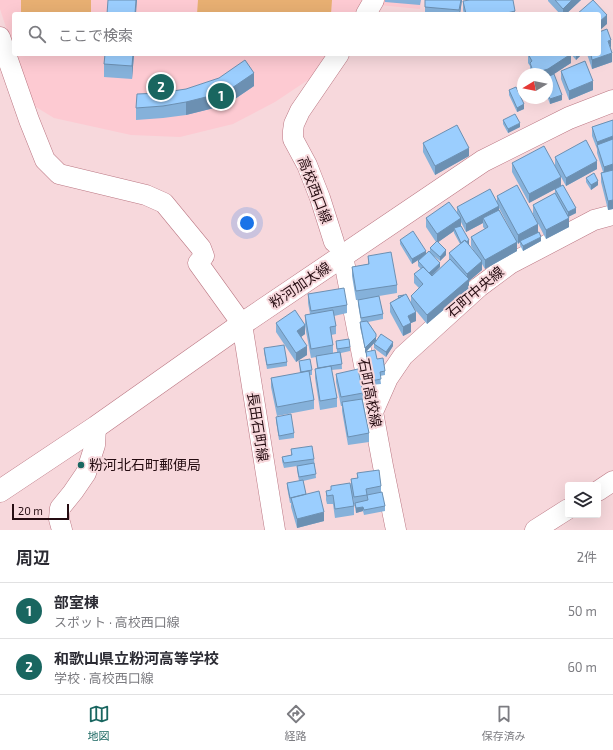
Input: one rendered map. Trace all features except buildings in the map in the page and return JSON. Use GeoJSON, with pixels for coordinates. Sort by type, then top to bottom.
{"type":"FeatureCollection","features":[{"type":"Feature","properties":{"kind":"main road","name":"粉河加太線"},"geometry":{"type":"LineString","coordinates":[[0,491],[96,427],[242,324],[339,249],[483,161],[569,118],[613,101]]}},
{"type":"Feature","properties":{"kind":"street"},"geometry":{"type":"LineString","coordinates":[[367,12],[374,0]]}},
{"type":"Feature","properties":{"kind":"street"},"geometry":{"type":"LineString","coordinates":[[0,37],[29,120],[45,160],[59,174],[146,195],[164,203],[201,248],[204,256],[198,263],[242,324]]}},
{"type":"Feature","properties":{"kind":"street","name":"高校西口線"},"geometry":{"type":"LineString","coordinates":[[338,56],[300,112],[294,124],[293,139],[307,165],[339,249]]}},
{"type":"Feature","properties":{"kind":"street","name":"石町中央線"},"geometry":{"type":"LineString","coordinates":[[373,412],[388,378],[403,356],[479,286],[510,264],[594,220],[613,215]]}},
{"type":"Feature","properties":{"kind":"street","name":"石町高校線"},"geometry":{"type":"LineString","coordinates":[[339,249],[396,530]]}},
{"type":"Feature","properties":{"kind":"street","name":"長田石町線"},"geometry":{"type":"LineString","coordinates":[[242,324],[275,530]]}},
{"type":"Feature","properties":{"kind":"street"},"geometry":{"type":"LineString","coordinates":[[62,530],[59,519],[60,508],[86,473],[95,445],[96,427]]}},
{"type":"Feature","properties":{"kind":"street"},"geometry":{"type":"LineString","coordinates":[[601,488],[613,481]]}},
{"type":"Feature","properties":{"kind":"street"},"geometry":{"type":"LineString","coordinates":[[535,530],[565,511]]}},
{"type":"Feature","properties":{"kind":"shaded area"},"geometry":{"type":"Polygon","coordinates":[[[0,0],[421,0],[420,9],[368,4],[362,12],[12,12],[12,46],[0,9],[0,0]]]}},
{"type":"Feature","properties":{"kind":"shaded area"},"geometry":{"type":"Polygon","coordinates":[[[21,0],[91,0],[91,12],[21,12],[21,0]]]}},
{"type":"Feature","properties":{"kind":"shaded area"},"geometry":{"type":"Polygon","coordinates":[[[198,0],[332,0],[331,12],[197,12],[198,0]]]}},
{"type":"Feature","properties":{"kind":"shaded area"},"geometry":{"type":"Polygon","coordinates":[[[16,56],[330,56],[320,72],[275,102],[233,124],[180,137],[131,135],[54,118],[31,104],[16,56]]]}},
{"type":"Feature","properties":{"kind":"place","name":"和歌山県立粉河高等学校"},"geometry":{"type":"Point","coordinates":[161,87]}},
{"type":"Feature","properties":{"kind":"place","name":"部室棟"},"geometry":{"type":"Point","coordinates":[221,96]}},
{"type":"Feature","properties":{"kind":"place","name":"粉河北石町郵便局"},"geometry":{"type":"Point","coordinates":[81,465]}}]}
